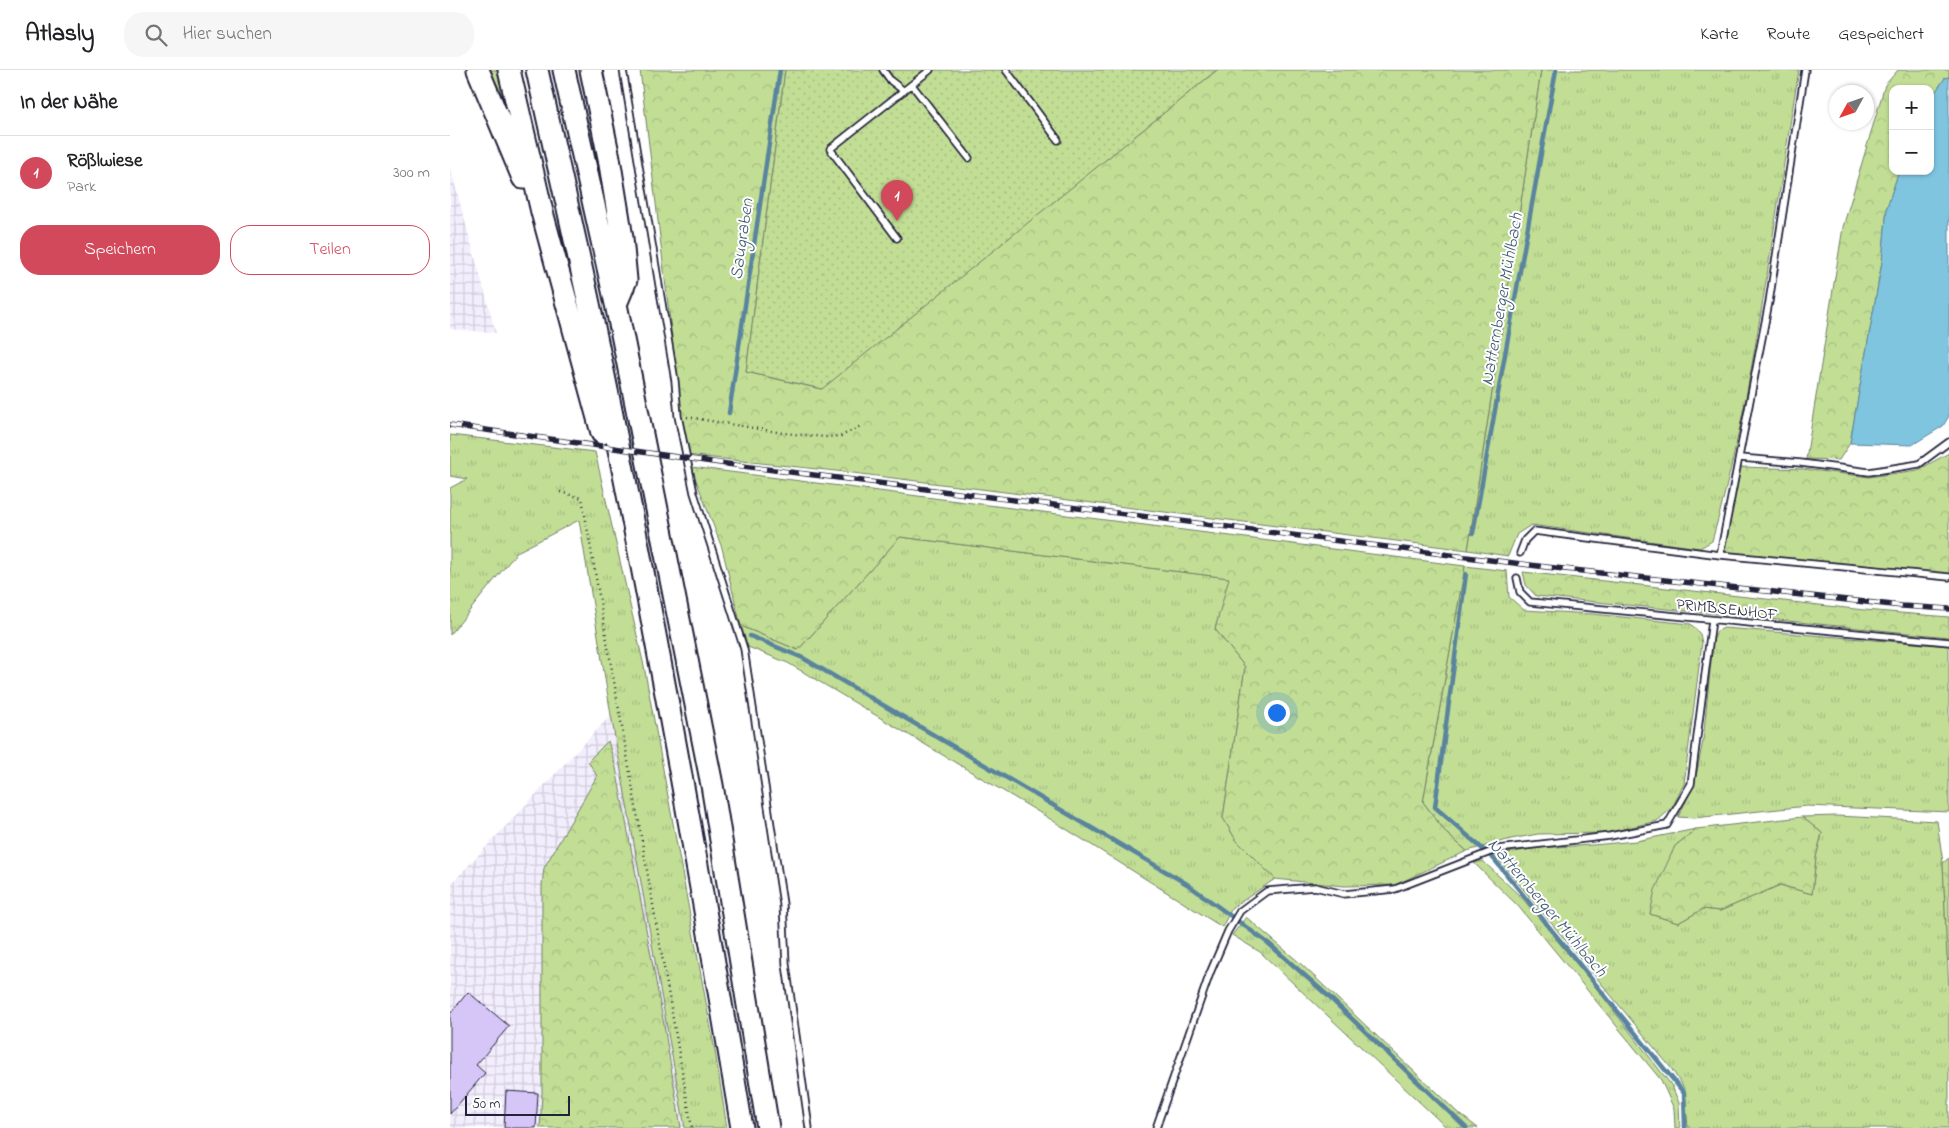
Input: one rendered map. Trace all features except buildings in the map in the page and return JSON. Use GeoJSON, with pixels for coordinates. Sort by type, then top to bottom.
{"type":"FeatureCollection","features":[{"type":"Feature","properties":{"kind":"highway"},"geometry":{"type":"LineString","coordinates":[[478,70],[511,145],[530,197],[542,212]]}},
{"type":"Feature","properties":{"kind":"highway"},"geometry":{"type":"LineString","coordinates":[[509,70],[542,212],[602,433],[621,512],[636,537]]}},
{"type":"Feature","properties":{"kind":"highway"},"geometry":{"type":"LineString","coordinates":[[537,70],[603,369],[679,757],[742,1128]]}},
{"type":"Feature","properties":{"kind":"highway"},"geometry":{"type":"LineString","coordinates":[[564,70],[616,304],[712,785],[768,1128]]}},
{"type":"Feature","properties":{"kind":"highway"},"geometry":{"type":"LineString","coordinates":[[591,70],[622,238],[626,280],[616,304]]}},
{"type":"Feature","properties":{"kind":"highway"},"geometry":{"type":"LineString","coordinates":[[600,111],[605,94],[603,70]]}},
{"type":"Feature","properties":{"kind":"lane"},"geometry":{"type":"LineString","coordinates":[[623,70],[675,381],[678,416],[694,493],[744,649],[783,904],[786,964],[809,1128]]}},
{"type":"Feature","properties":{"kind":"lane"},"geometry":{"type":"LineString","coordinates":[[883,70],[891,81],[904,91]]}},
{"type":"Feature","properties":{"kind":"lane"},"geometry":{"type":"LineString","coordinates":[[897,238],[830,149],[930,70]]}},
{"type":"Feature","properties":{"kind":"lane"},"geometry":{"type":"LineString","coordinates":[[1006,70],[1058,140]]}},
{"type":"Feature","properties":{"kind":"lane"},"geometry":{"type":"LineString","coordinates":[[1720,555],[1769,302],[1805,70]]}},
{"type":"Feature","properties":{"kind":"lane"},"geometry":{"type":"LineString","coordinates":[[912,84],[969,158]]}},
{"type":"Feature","properties":{"kind":"lane"},"geometry":{"type":"LineString","coordinates":[[1740,458],[1801,463],[1868,472],[1919,464],[1949,442]]}},
{"type":"Feature","properties":{"kind":"lane"},"geometry":{"type":"LineString","coordinates":[[1520,553],[1525,540],[1534,531],[1720,555],[1949,577]]}},
{"type":"Feature","properties":{"kind":"lane","name":"PRIMBSENHOF"},"geometry":{"type":"LineString","coordinates":[[1517,578],[1520,592],[1530,602],[1949,642]]}},
{"type":"Feature","properties":{"kind":"lane"},"geometry":{"type":"LineString","coordinates":[[1156,1128],[1210,973],[1228,932],[1240,911],[1267,891],[1315,887],[1344,894],[1395,889],[1498,849],[1610,836],[1667,825],[1691,784],[1712,620]]}},
{"type":"Feature","properties":{"kind":"path"},"geometry":{"type":"LineString","coordinates":[[678,416],[782,433],[825,437],[841,436],[861,426]]}},
{"type":"Feature","properties":{"kind":"path"},"geometry":{"type":"LineString","coordinates":[[560,492],[582,498],[692,1128]]}},
{"type":"Feature","properties":{"kind":"shaded area"},"geometry":{"type":"Polygon","coordinates":[[[450,167],[496,333],[450,329],[450,167]]]}},
{"type":"Feature","properties":{"kind":"shaded area"},"geometry":{"type":"Polygon","coordinates":[[[611,715],[685,1128],[450,1128],[450,885],[611,715]]]}},
{"type":"Feature","properties":{"kind":"green space"},"geometry":{"type":"Polygon","coordinates":[[[490,70],[501,70],[506,95],[503,97],[490,70]]]}},
{"type":"Feature","properties":{"kind":"green space"},"geometry":{"type":"Polygon","coordinates":[[[640,70],[785,70],[746,372],[821,389],[1217,70],[1541,70],[1468,550],[845,472],[686,455],[640,70]]]}},
{"type":"Feature","properties":{"kind":"green space"},"geometry":{"type":"Polygon","coordinates":[[[785,70],[1217,70],[822,389],[746,372],[785,70]]]}},
{"type":"Feature","properties":{"kind":"green space"},"geometry":{"type":"Polygon","coordinates":[[[1541,70],[1799,70],[1762,307],[1740,425],[1712,541],[1700,548],[1531,525],[1517,534],[1508,556],[1468,550],[1541,70]]]}},
{"type":"Feature","properties":{"kind":"green space"},"geometry":{"type":"Polygon","coordinates":[[[1898,70],[1949,70],[1949,77],[1945,78],[1934,94],[1934,85],[1889,85],[1889,175],[1898,175],[1887,207],[1882,262],[1850,443],[1839,460],[1806,459],[1843,227],[1872,130],[1874,130],[1874,122],[1885,85],[1898,70]]]}},
{"type":"Feature","properties":{"kind":"green space"},"geometry":{"type":"Polygon","coordinates":[[[450,435],[595,452],[644,666],[715,1051],[727,1128],[685,1128],[611,715],[579,520],[517,552],[450,635],[450,488],[467,479],[450,476],[450,435]]]}},
{"type":"Feature","properties":{"kind":"green space"},"geometry":{"type":"Polygon","coordinates":[[[1949,453],[1949,577],[1720,555],[1740,467],[1803,469],[1869,477],[1918,470],[1949,453]]]}},
{"type":"Feature","properties":{"kind":"green space"},"geometry":{"type":"Polygon","coordinates":[[[691,467],[1465,566],[1423,802],[1447,834],[1467,851],[1395,885],[1344,886],[1275,879],[1236,840],[1223,818],[1245,667],[1215,629],[1229,578],[900,537],[798,650],[741,626],[722,548],[691,467]]]}},
{"type":"Feature","properties":{"kind":"green space"},"geometry":{"type":"Polygon","coordinates":[[[900,537],[1230,578],[1215,629],[1245,667],[1223,818],[1236,840],[1275,879],[1232,908],[1222,927],[1047,817],[788,663],[748,647],[741,626],[798,650],[900,537]]]}},
{"type":"Feature","properties":{"kind":"green space"},"geometry":{"type":"Polygon","coordinates":[[[1465,566],[1507,571],[1509,597],[1524,610],[1592,614],[1691,624],[1700,634],[1702,643],[1684,784],[1672,808],[1657,821],[1606,833],[1538,834],[1467,851],[1447,834],[1423,802],[1465,566]]]}},
{"type":"Feature","properties":{"kind":"green space"},"geometry":{"type":"Polygon","coordinates":[[[1523,572],[1864,610],[1949,617],[1949,637],[1536,596],[1526,585],[1523,572]]]}},
{"type":"Feature","properties":{"kind":"green space"},"geometry":{"type":"Polygon","coordinates":[[[1724,628],[1949,646],[1949,812],[1807,806],[1694,818],[1678,817],[1692,789],[1696,776],[1703,741],[1713,641],[1717,631],[1724,628]]]}},
{"type":"Feature","properties":{"kind":"green space"},"geometry":{"type":"Polygon","coordinates":[[[608,741],[616,768],[664,1025],[681,1128],[584,1128],[581,1125],[580,1128],[540,1128],[542,1094],[542,885],[544,868],[597,776],[588,761],[608,741]]]}},
{"type":"Feature","properties":{"kind":"green space"},"geometry":{"type":"Polygon","coordinates":[[[1837,816],[1937,821],[1943,863],[1949,990],[1949,1128],[1688,1128],[1685,1090],[1671,1068],[1495,855],[1538,848],[1636,841],[1696,829],[1675,846],[1650,914],[1678,923],[1703,909],[1720,911],[1780,885],[1812,894],[1816,857],[1822,833],[1802,817],[1837,816]]]}},
{"type":"Feature","properties":{"kind":"green space"},"geometry":{"type":"Polygon","coordinates":[[[1802,817],[1822,833],[1816,857],[1812,894],[1780,885],[1720,911],[1703,909],[1678,923],[1650,914],[1655,890],[1675,846],[1696,829],[1802,817]]]}},
{"type":"Feature","properties":{"kind":"green space"},"geometry":{"type":"Polygon","coordinates":[[[1949,858],[1949,961],[1947,958],[1943,863],[1949,858]]]}},
{"type":"Feature","properties":{"kind":"green space"},"geometry":{"type":"Polygon","coordinates":[[[1483,861],[1523,899],[1593,984],[1672,1086],[1679,1103],[1680,1128],[1675,1128],[1674,1109],[1661,1080],[1518,906],[1474,863],[1483,861]]]}},
{"type":"Feature","properties":{"kind":"green space"},"geometry":{"type":"Polygon","coordinates":[[[1246,917],[1300,963],[1457,1112],[1478,1128],[1447,1128],[1260,952],[1232,935],[1246,917]]]}},
{"type":"Feature","properties":{"kind":"water"},"geometry":{"type":"Polygon","coordinates":[[[1949,77],[1949,416],[1943,426],[1912,445],[1850,443],[1882,262],[1887,207],[1898,175],[1934,175],[1934,94],[1945,78],[1949,77]]]}},
{"type":"Feature","properties":{"kind":"waterway","name":"Saugraben"},"geometry":{"type":"LineString","coordinates":[[729,413],[780,70]]}},
{"type":"Feature","properties":{"kind":"waterway","name":"Natternberger Mühlbach"},"geometry":{"type":"LineString","coordinates":[[1473,533],[1556,70]]}},
{"type":"Feature","properties":{"kind":"waterway","name":"Natternberger Mühlbach"},"geometry":{"type":"LineString","coordinates":[[1466,574],[1435,807],[1494,859],[1684,1093],[1685,1128]]}},
{"type":"Feature","properties":{"kind":"waterway"},"geometry":{"type":"LineString","coordinates":[[750,636],[803,658],[1187,884],[1268,943],[1327,995],[1466,1128]]}},
{"type":"Feature","properties":{"kind":"railway"},"geometry":{"type":"LineString","coordinates":[[450,425],[727,464],[1546,567],[1902,606],[1949,609]]}},
{"type":"Feature","properties":{"kind":"place","name":"Rößlwiese"},"geometry":{"type":"Point","coordinates":[897,221]}}]}
